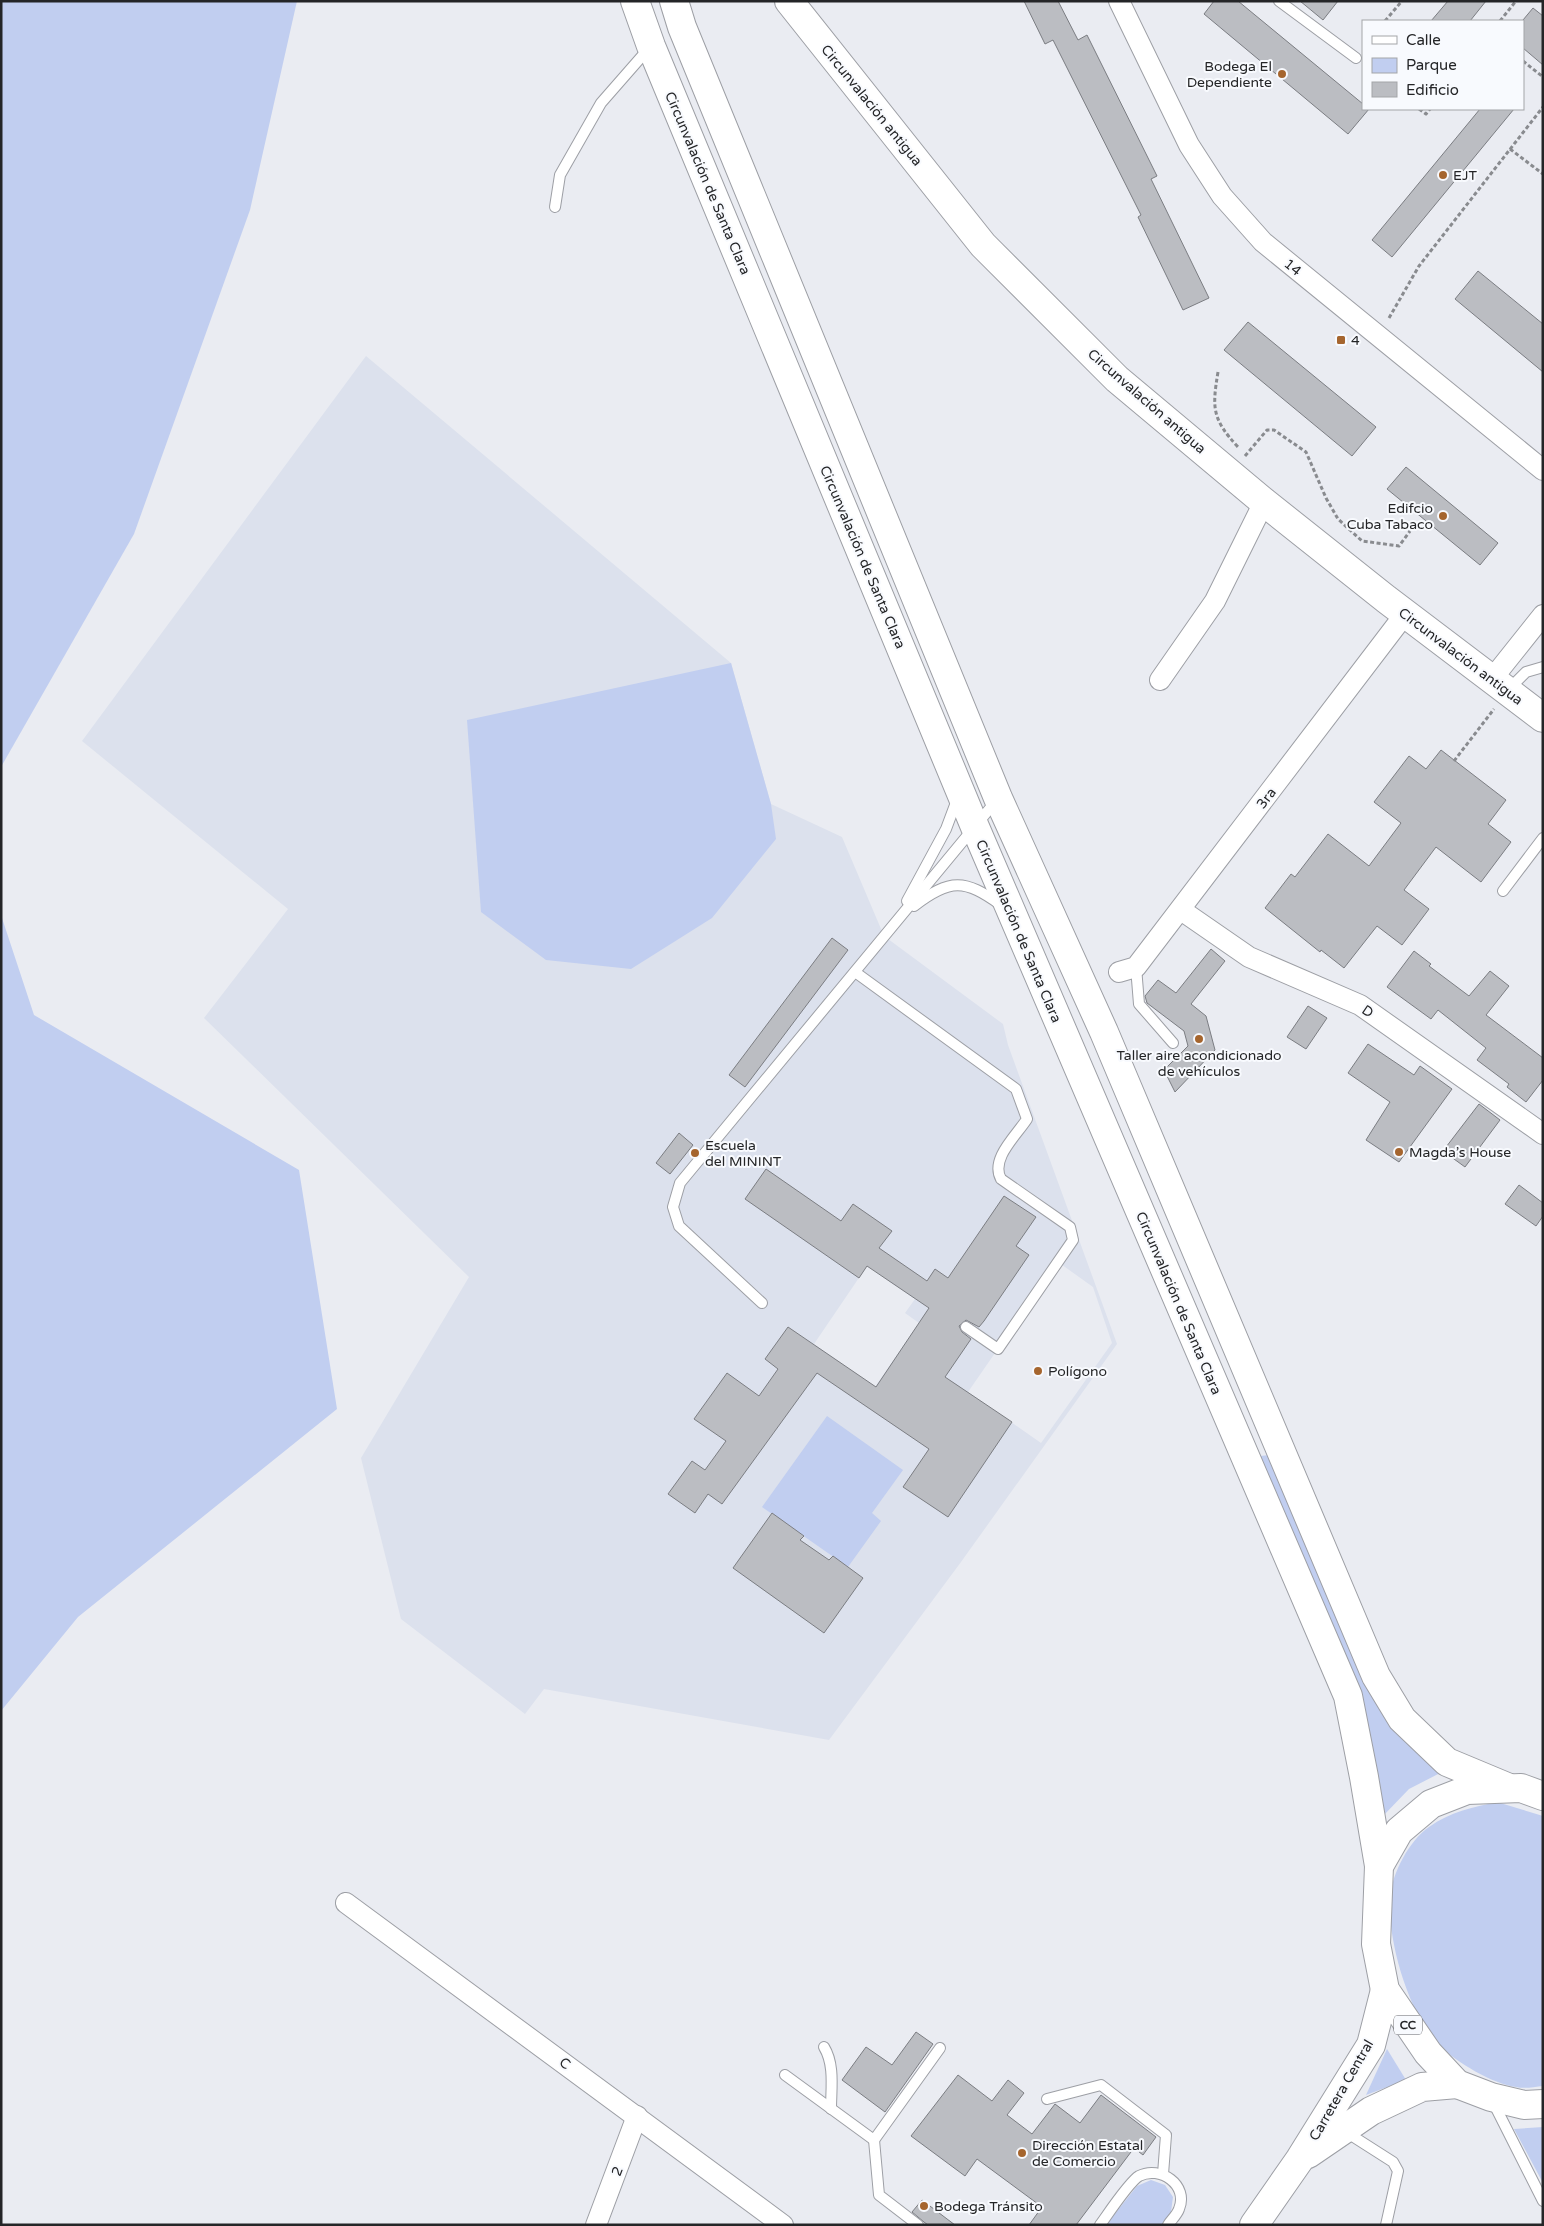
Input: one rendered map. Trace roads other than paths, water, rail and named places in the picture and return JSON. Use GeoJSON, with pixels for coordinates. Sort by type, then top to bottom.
{"type":"FeatureCollection","features":[{"type":"Feature","properties":{"kind":"main road","name":"Circunvalación de Santa Clara"},"geometry":{"type":"LineString","coordinates":[[635,1],[651,46],[960,792],[1348,1696],[1379,1866]]}},
{"type":"Feature","properties":{"kind":"main road"},"geometry":{"type":"LineString","coordinates":[[674,1],[686,14],[998,798],[1108,1041],[1376,1676],[1402,1719],[1447,1762],[1528,1788]]}},
{"type":"Feature","properties":{"kind":"main road","name":"Circunvalación antigua"},"geometry":{"type":"LineString","coordinates":[[789,1],[983,244],[1117,379],[1264,502],[1405,614],[1543,718]]}},
{"type":"Feature","properties":{"kind":"main road","name":"CC"},"geometry":{"type":"LineString","coordinates":[[1528,1788],[1467,1790],[1431,1804],[1399,1831],[1379,1866],[1376,1944],[1385,1990],[1428,2053],[1457,2084],[1491,2097],[1524,2105],[1543,2104]]}},
{"type":"Feature","properties":{"kind":"main road","name":"Carretera Central"},"geometry":{"type":"LineString","coordinates":[[1254,2225],[1300,2159],[1371,2045],[1385,1990]]}},
{"type":"Feature","properties":{"kind":"main road","name":"Carretera Central"},"geometry":{"type":"LineString","coordinates":[[1300,2159],[1371,2111],[1422,2087],[1457,2084]]}},
{"type":"Feature","properties":{"kind":"street","name":"14"},"geometry":{"type":"LineString","coordinates":[[1119,1],[1189,145],[1222,196],[1262,242],[1543,470]]}},
{"type":"Feature","properties":{"kind":"street"},"geometry":{"type":"LineString","coordinates":[[1160,680],[1215,601],[1264,502]]}},
{"type":"Feature","properties":{"kind":"street","name":"3ra"},"geometry":{"type":"LineString","coordinates":[[1127,970],[1181,910],[1405,614]]}},
{"type":"Feature","properties":{"kind":"street"},"geometry":{"type":"LineString","coordinates":[[1500,685],[1543,615]]}},
{"type":"Feature","properties":{"kind":"street","name":"D"},"geometry":{"type":"LineString","coordinates":[[1181,910],[1249,957],[1360,1005],[1543,1134]]}},
{"type":"Feature","properties":{"kind":"street","name":"C"},"geometry":{"type":"LineString","coordinates":[[346,1903],[638,2116],[783,2225]]}},
{"type":"Feature","properties":{"kind":"street","name":"2"},"geometry":{"type":"LineString","coordinates":[[596,2225],[638,2116]]}},
{"type":"Feature","properties":{"kind":"lane"},"geometry":{"type":"LineString","coordinates":[[1280,1],[1356,58]]}},
{"type":"Feature","properties":{"kind":"lane"},"geometry":{"type":"LineString","coordinates":[[555,207],[560,175],[601,103],[651,46]]}},
{"type":"Feature","properties":{"kind":"lane"},"geometry":{"type":"LineString","coordinates":[[1500,685],[1526,672],[1543,667]]}},
{"type":"Feature","properties":{"kind":"lane"},"geometry":{"type":"LineString","coordinates":[[898,919],[946,829],[960,792]]}},
{"type":"Feature","properties":{"kind":"lane"},"geometry":{"type":"LineString","coordinates":[[762,1303],[679,1226],[673,1207],[680,1183],[998,798]]}},
{"type":"Feature","properties":{"kind":"lane"},"geometry":{"type":"LineString","coordinates":[[1503,891],[1543,838]]}},
{"type":"Feature","properties":{"kind":"lane"},"geometry":{"type":"LineString","coordinates":[[898,919],[934,890],[953,885],[968,885],[980,890],[1011,913]]}},
{"type":"Feature","properties":{"kind":"lane"},"geometry":{"type":"LineString","coordinates":[[1127,970],[1139,1004],[1173,1043]]}},
{"type":"Feature","properties":{"kind":"lane"},"geometry":{"type":"LineString","coordinates":[[855,972],[1016,1089],[1027,1119],[998,1161],[996,1171],[1001,1180],[1070,1227],[1073,1240],[998,1349],[966,1327]]}},
{"type":"Feature","properties":{"kind":"lane"},"geometry":{"type":"LineString","coordinates":[[824,2047],[829,2056],[831,2070],[831,2109]]}},
{"type":"Feature","properties":{"kind":"lane"},"geometry":{"type":"LineString","coordinates":[[918,2225],[879,2195],[874,2140],[940,2048]]}},
{"type":"Feature","properties":{"kind":"lane"},"geometry":{"type":"LineString","coordinates":[[785,2075],[874,2140]]}},
{"type":"Feature","properties":{"kind":"lane"},"geometry":{"type":"LineString","coordinates":[[1047,2099],[1101,2085],[1166,2135],[1163,2174]]}},
{"type":"Feature","properties":{"kind":"lane"},"geometry":{"type":"LineString","coordinates":[[1491,2097],[1543,2202]]}},
{"type":"Feature","properties":{"kind":"lane"},"geometry":{"type":"LineString","coordinates":[[1343,2130],[1393,2162],[1398,2171],[1386,2225]]}},
{"type":"Feature","properties":{"kind":"lane"},"geometry":{"type":"LineString","coordinates":[[1100,2225],[1137,2178],[1146,2174],[1163,2174],[1176,2185],[1181,2201],[1179,2210],[1168,2225]]}},
{"type":"Feature","properties":{"kind":"place","name":"Bodega El Dependiente"},"geometry":{"type":"Point","coordinates":[1282,74]}},
{"type":"Feature","properties":{"kind":"place","name":"EJT"},"geometry":{"type":"Point","coordinates":[1443,175]}},
{"type":"Feature","properties":{"kind":"place","name":"4"},"geometry":{"type":"Point","coordinates":[1341,340]}},
{"type":"Feature","properties":{"kind":"place","name":"Edifcio Cuba Tabaco"},"geometry":{"type":"Point","coordinates":[1443,516]}},
{"type":"Feature","properties":{"kind":"place","name":"Taller aire acondicionado de vehículos"},"geometry":{"type":"Point","coordinates":[1199,1039]}},
{"type":"Feature","properties":{"kind":"place","name":"Magda’s House"},"geometry":{"type":"Point","coordinates":[1399,1152]}},
{"type":"Feature","properties":{"kind":"place","name":"Escuela del MININT"},"geometry":{"type":"Point","coordinates":[695,1153]}},
{"type":"Feature","properties":{"kind":"place","name":"Polígono"},"geometry":{"type":"Point","coordinates":[1038,1371]}},
{"type":"Feature","properties":{"kind":"place","name":"Dirección Estatal de Comercio"},"geometry":{"type":"Point","coordinates":[1022,2153]}},
{"type":"Feature","properties":{"kind":"place","name":"Bodega Tránsito"},"geometry":{"type":"Point","coordinates":[924,2206]}}]}
